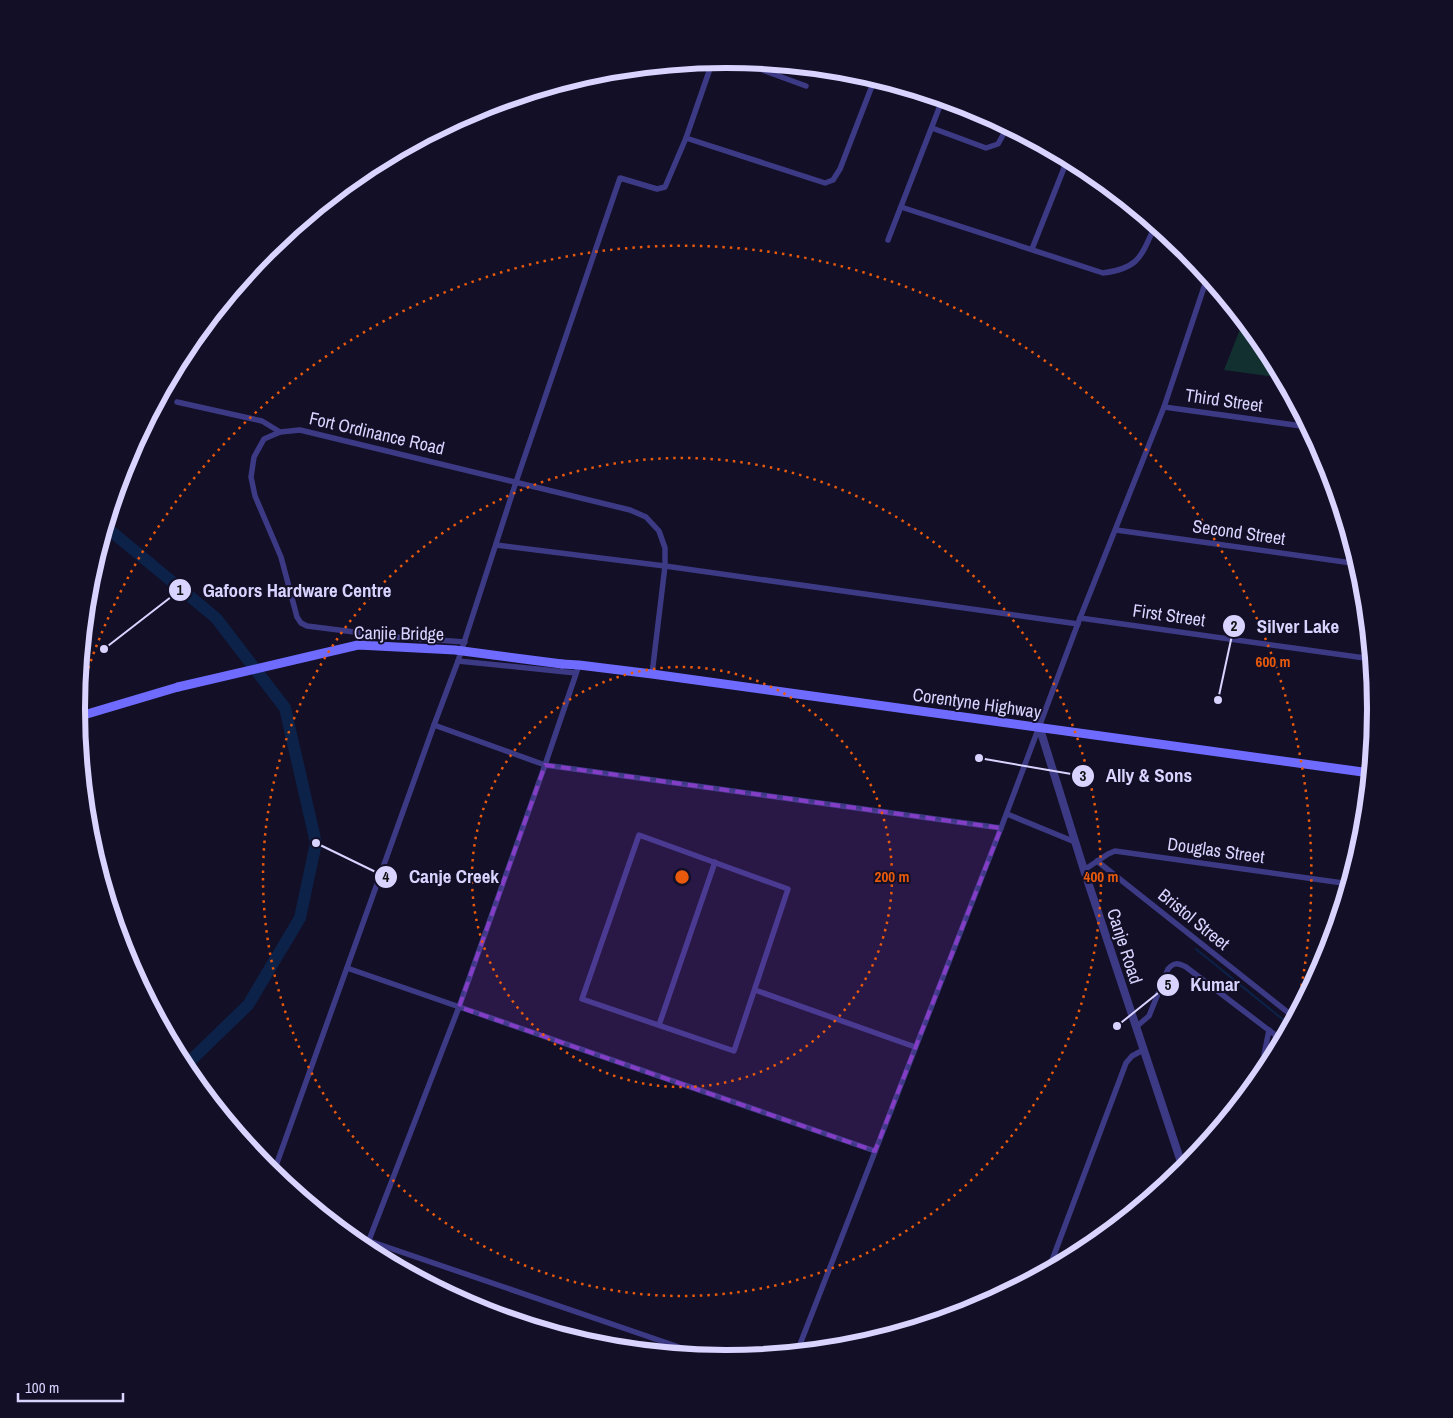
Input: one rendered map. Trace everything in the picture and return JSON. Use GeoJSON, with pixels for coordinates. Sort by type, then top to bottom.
{"type":"FeatureCollection","features":[{"type":"Feature","properties":{"kind":"main road","name":"Canjie Bridge"},"geometry":{"type":"LineString","coordinates":[[85,715],[178,688],[358,645],[455,650],[562,664],[577,669]]}},
{"type":"Feature","properties":{"kind":"main road","name":"Corentyne Highway"},"geometry":{"type":"LineString","coordinates":[[577,669],[652,674],[1365,772]]}},
{"type":"Feature","properties":{"kind":"street"},"geometry":{"type":"LineString","coordinates":[[276,1166],[465,642],[516,482],[620,178],[664,188],[686,138],[711,68]]}},
{"type":"Feature","properties":{"kind":"street"},"geometry":{"type":"LineString","coordinates":[[758,69],[806,86]]}},
{"type":"Feature","properties":{"kind":"street"},"geometry":{"type":"LineString","coordinates":[[686,138],[825,183],[833,180],[840,169],[873,85]]}},
{"type":"Feature","properties":{"kind":"street"},"geometry":{"type":"LineString","coordinates":[[888,240],[941,105]]}},
{"type":"Feature","properties":{"kind":"street"},"geometry":{"type":"LineString","coordinates":[[932,128],[986,148],[998,144],[1005,132]]}},
{"type":"Feature","properties":{"kind":"street"},"geometry":{"type":"LineString","coordinates":[[1032,249],[1065,165]]}},
{"type":"Feature","properties":{"kind":"street"},"geometry":{"type":"LineString","coordinates":[[901,207],[1103,273],[1121,271],[1132,265],[1141,256],[1153,231]]}},
{"type":"Feature","properties":{"kind":"street"},"geometry":{"type":"LineString","coordinates":[[799,1346],[1002,828],[1079,621],[1164,406],[1206,282]]}},
{"type":"Feature","properties":{"kind":"street"},"geometry":{"type":"LineString","coordinates":[[177,402],[262,421],[280,432]]}},
{"type":"Feature","properties":{"kind":"street","name":"Third Street"},"geometry":{"type":"LineString","coordinates":[[1164,406],[1302,426]]}},
{"type":"Feature","properties":{"kind":"street","name":"Fort Ordinance Road"},"geometry":{"type":"LineString","coordinates":[[280,432],[300,430],[630,510],[646,517],[659,531],[665,548],[665,566],[652,674]]}},
{"type":"Feature","properties":{"kind":"street"},"geometry":{"type":"LineString","coordinates":[[280,432],[264,438],[254,457],[250,477],[255,496],[281,557],[297,617],[301,623],[307,626],[394,637],[465,642]]}},
{"type":"Feature","properties":{"kind":"street","name":"Second Street"},"geometry":{"type":"LineString","coordinates":[[1116,530],[1351,563]]}},
{"type":"Feature","properties":{"kind":"street","name":"First Street"},"geometry":{"type":"LineString","coordinates":[[496,545],[1366,658]]}},
{"type":"Feature","properties":{"kind":"street"},"geometry":{"type":"LineString","coordinates":[[369,1240],[459,1007],[546,765],[577,669],[458,661]]}},
{"type":"Feature","properties":{"kind":"street"},"geometry":{"type":"LineString","coordinates":[[434,725],[546,765],[1002,828]]}},
{"type":"Feature","properties":{"kind":"street","name":"Canje Road"},"geometry":{"type":"LineString","coordinates":[[1040,728],[1084,870],[1181,1162]]}},
{"type":"Feature","properties":{"kind":"street"},"geometry":{"type":"LineString","coordinates":[[1007,814],[1075,842]]}},
{"type":"Feature","properties":{"kind":"street"},"geometry":{"type":"LineString","coordinates":[[639,835],[715,862],[788,888],[734,1051],[582,998],[639,835]]}},
{"type":"Feature","properties":{"kind":"street","name":"Douglas Street"},"geometry":{"type":"LineString","coordinates":[[1084,870],[1115,851],[1344,883]]}},
{"type":"Feature","properties":{"kind":"street","name":"Bristol Street"},"geometry":{"type":"LineString","coordinates":[[1097,861],[1290,1014]]}},
{"type":"Feature","properties":{"kind":"street"},"geometry":{"type":"LineString","coordinates":[[659,1025],[715,862]]}},
{"type":"Feature","properties":{"kind":"street"},"geometry":{"type":"LineString","coordinates":[[1136,1027],[1149,1016],[1168,969],[1172,964],[1178,963],[1186,967],[1278,1036]]}},
{"type":"Feature","properties":{"kind":"street"},"geometry":{"type":"LineString","coordinates":[[347,968],[875,1151]]}},
{"type":"Feature","properties":{"kind":"street"},"geometry":{"type":"LineString","coordinates":[[755,990],[915,1048]]}},
{"type":"Feature","properties":{"kind":"street"},"geometry":{"type":"LineString","coordinates":[[1264,1058],[1269,1030]]}},
{"type":"Feature","properties":{"kind":"street"},"geometry":{"type":"LineString","coordinates":[[1051,1262],[1126,1063],[1132,1056],[1143,1050]]}},
{"type":"Feature","properties":{"kind":"street"},"geometry":{"type":"LineString","coordinates":[[366,1239],[681,1349]]}},
{"type":"Feature","properties":{"kind":"highlighted area"},"geometry":{"type":"Polygon","coordinates":[[[545,765],[1001,828],[875,1151],[459,1007],[545,765]]]}},
{"type":"Feature","properties":{"kind":"green space"},"geometry":{"type":"Polygon","coordinates":[[[1241,326],[1275,377],[1224,370],[1241,326]]]}},
{"type":"Feature","properties":{"kind":"green space"},"geometry":{"type":"Polygon","coordinates":[[[494,1307],[563,1330],[520,1316],[494,1307]]]}},
{"type":"Feature","properties":{"kind":"waterway"},"geometry":{"type":"LineString","coordinates":[[111,531],[216,618],[285,708],[316,843],[300,918],[248,1005],[190,1061]]}},
{"type":"Feature","properties":{"kind":"waterway"},"geometry":{"type":"LineString","coordinates":[[1196,949],[1286,1022]]}},
{"type":"Feature","properties":{"kind":"place","name":"Gafoors Hardware Centre"},"geometry":{"type":"Point","coordinates":[104,649]}},
{"type":"Feature","properties":{"kind":"place","name":"Silver Lake"},"geometry":{"type":"Point","coordinates":[1218,700]}},
{"type":"Feature","properties":{"kind":"place","name":"Ally & Sons"},"geometry":{"type":"Point","coordinates":[979,758]}},
{"type":"Feature","properties":{"kind":"place","name":"Canje Creek"},"geometry":{"type":"Point","coordinates":[316,843]}},
{"type":"Feature","properties":{"kind":"place","name":"Kumar"},"geometry":{"type":"Point","coordinates":[1117,1026]}}]}
